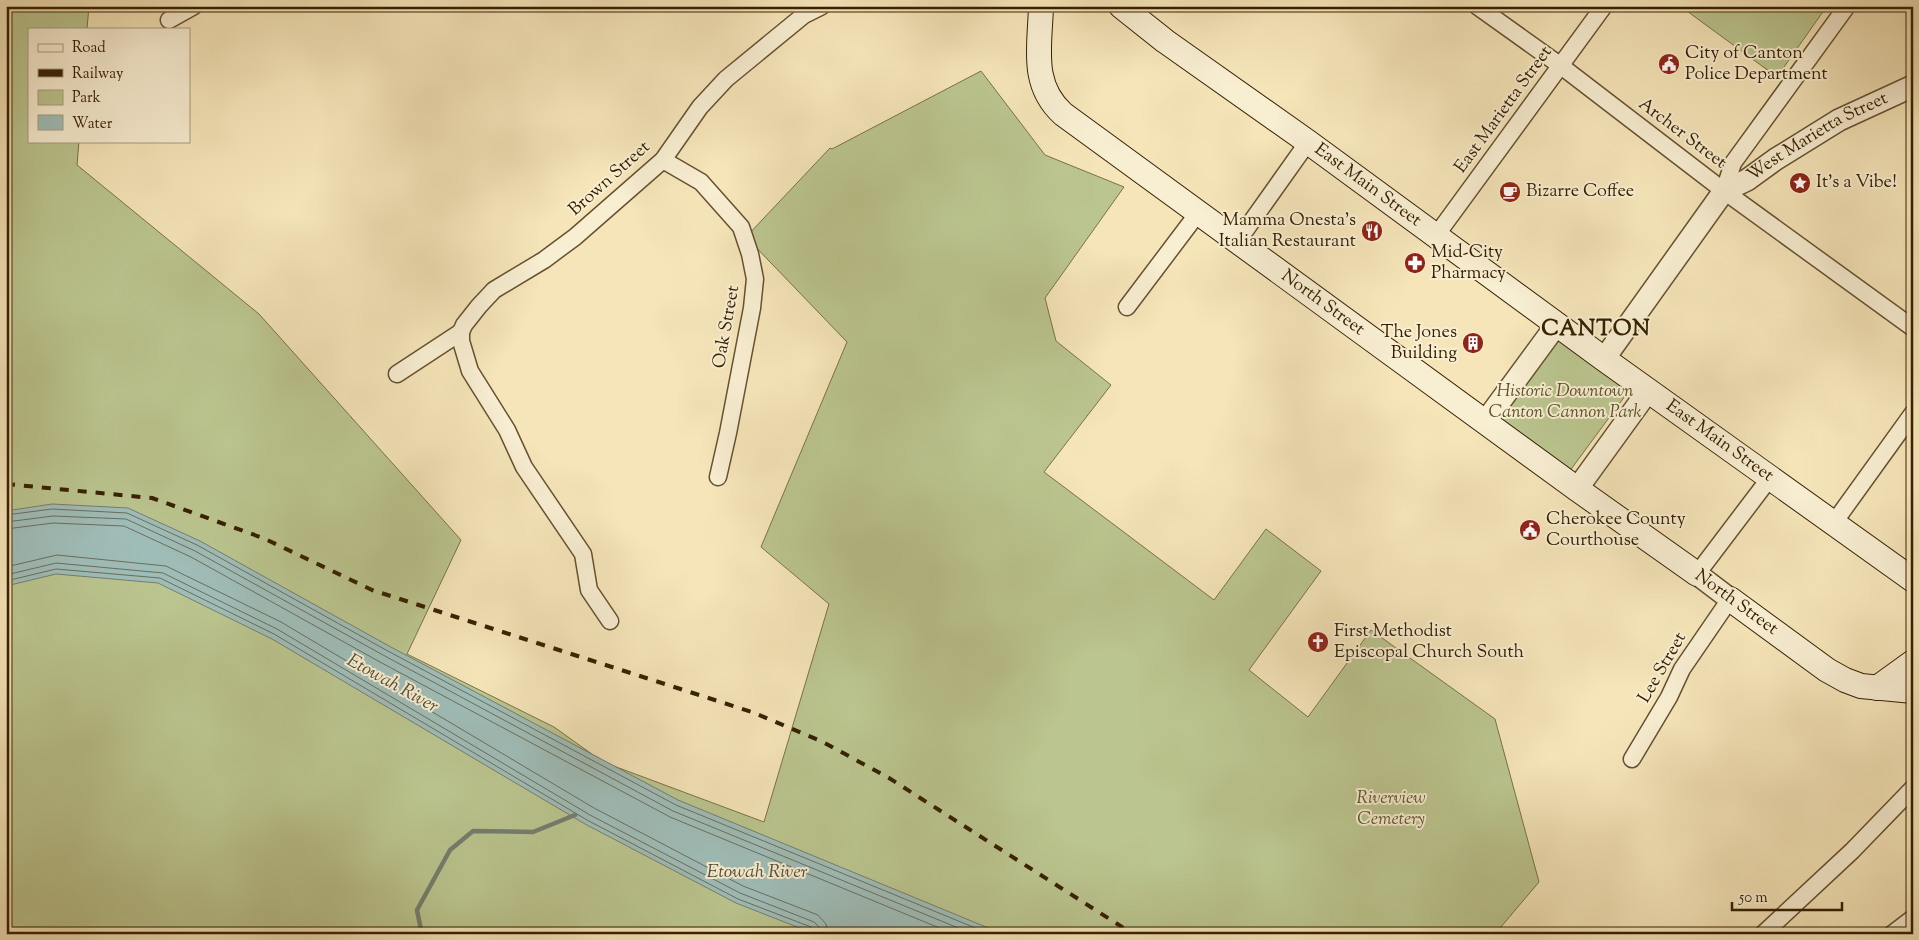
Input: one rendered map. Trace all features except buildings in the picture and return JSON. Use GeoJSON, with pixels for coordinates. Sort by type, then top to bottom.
{"type":"FeatureCollection","features":[{"type":"Feature","properties":{"kind":"main road","name":"North Street"},"geometry":{"type":"LineString","coordinates":[[1041,6],[1040,76],[1044,89],[1054,106],[1063,114],[1484,422],[1697,574]]}},
{"type":"Feature","properties":{"kind":"main road","name":"East Main Street"},"geometry":{"type":"LineString","coordinates":[[1121,6],[1165,41],[1308,142],[1604,360],[1913,580]]}},
{"type":"Feature","properties":{"kind":"main road","name":"North Street"},"geometry":{"type":"LineString","coordinates":[[1730,599],[1827,670],[1845,680],[1861,686],[1899,692]]}},
{"type":"Feature","properties":{"kind":"main road"},"geometry":{"type":"LineString","coordinates":[[1899,692],[1913,662]]}},
{"type":"Feature","properties":{"kind":"street"},"geometry":{"type":"LineString","coordinates":[[168,18],[194,6]]}},
{"type":"Feature","properties":{"kind":"street","name":"Brown Street"},"geometry":{"type":"LineString","coordinates":[[461,332],[464,325],[494,290],[544,260],[575,237],[663,160],[700,107],[726,79],[804,15],[822,6]]}},
{"type":"Feature","properties":{"kind":"street","name":"East Marietta Street"},"geometry":{"type":"LineString","coordinates":[[1436,237],[1604,6]]}},
{"type":"Feature","properties":{"kind":"street"},"geometry":{"type":"LineString","coordinates":[[1604,360],[1724,191],[1733,163],[1847,6]]}},
{"type":"Feature","properties":{"kind":"street","name":"Archer Street"},"geometry":{"type":"LineString","coordinates":[[1479,7],[1561,66],[1724,191],[1913,328]]}},
{"type":"Feature","properties":{"kind":"street","name":"West Marietta Street"},"geometry":{"type":"LineString","coordinates":[[1724,191],[1747,180],[1776,159],[1838,120],[1913,86]]}},
{"type":"Feature","properties":{"kind":"street"},"geometry":{"type":"LineString","coordinates":[[1236,242],[1308,142]]}},
{"type":"Feature","properties":{"kind":"street","name":"Oak Street"},"geometry":{"type":"LineString","coordinates":[[663,160],[701,182],[741,227],[750,254],[755,279],[752,308],[718,477]]}},
{"type":"Feature","properties":{"kind":"street"},"geometry":{"type":"LineString","coordinates":[[1127,307],[1198,213]]}},
{"type":"Feature","properties":{"kind":"street"},"geometry":{"type":"LineString","coordinates":[[1484,422],[1557,324]]}},
{"type":"Feature","properties":{"kind":"street"},"geometry":{"type":"LineString","coordinates":[[397,374],[461,332]]}},
{"type":"Feature","properties":{"kind":"street"},"geometry":{"type":"LineString","coordinates":[[461,332],[461,341],[470,371],[507,430],[524,467],[583,554],[589,590],[610,620]]}},
{"type":"Feature","properties":{"kind":"street"},"geometry":{"type":"LineString","coordinates":[[1577,489],[1648,391]]}},
{"type":"Feature","properties":{"kind":"street"},"geometry":{"type":"LineString","coordinates":[[1833,524],[1913,413]]}},
{"type":"Feature","properties":{"kind":"street"},"geometry":{"type":"LineString","coordinates":[[1697,574],[1769,479]]}},
{"type":"Feature","properties":{"kind":"street","name":"North Street"},"geometry":{"type":"LineString","coordinates":[[1697,574],[1730,599]]}},
{"type":"Feature","properties":{"kind":"street","name":"Lee Street"},"geometry":{"type":"LineString","coordinates":[[1632,759],[1669,697],[1682,669],[1730,599]]}},
{"type":"Feature","properties":{"kind":"street"},"geometry":{"type":"LineString","coordinates":[[1763,934],[1852,851],[1913,788]]}},
{"type":"Feature","properties":{"kind":"street"},"geometry":{"type":"LineString","coordinates":[[1892,934],[1913,918]]}},
{"type":"Feature","properties":{"kind":"green space","name":"Riverview Cemetery"},"geometry":{"type":"Polygon","coordinates":[[[6,6],[89,6],[87,28],[28,28],[28,142],[79,142],[77,165],[259,314],[461,540],[407,654],[554,727],[603,762],[764,822],[829,604],[761,547],[847,342],[746,237],[830,148],[832,149],[981,71],[1045,155],[1124,187],[1045,298],[1056,341],[1111,385],[1044,472],[1214,600],[1266,529],[1321,571],[1249,670],[1308,717],[1371,630],[1495,719],[1539,882],[1495,934],[6,934],[6,6]]]}},
{"type":"Feature","properties":{"kind":"green space"},"geometry":{"type":"Polygon","coordinates":[[[1680,6],[1827,6],[1777,77],[1680,6]]]}},
{"type":"Feature","properties":{"kind":"green space","name":"Historic Downtown Canton Cannon Park"},"geometry":{"type":"Polygon","coordinates":[[[1558,338],[1628,392],[1569,472],[1498,419],[1558,338]]]}},
{"type":"Feature","properties":{"kind":"water","name":"Etowah River"},"geometry":{"type":"Polygon","coordinates":[[[52,504],[128,508],[200,541],[389,646],[678,800],[1003,934],[815,934],[736,903],[585,824],[272,639],[158,583],[56,574],[6,586],[6,511],[52,504]]]}},
{"type":"Feature","properties":{"kind":"waterway"},"geometry":{"type":"LineString","coordinates":[[430,934],[421,930],[417,910],[450,850],[473,831],[533,832],[575,815]]}},
{"type":"Feature","properties":{"kind":"railway"},"geometry":{"type":"LineString","coordinates":[[6,484],[152,498],[263,538],[372,590],[752,712],[823,742],[889,778],[1133,934]]}},
{"type":"Feature","properties":{"kind":"place","name":"City of Canton Police Department"},"geometry":{"type":"Point","coordinates":[1669,64]}},
{"type":"Feature","properties":{"kind":"place","name":"It's a Vibe!"},"geometry":{"type":"Point","coordinates":[1800,183]}},
{"type":"Feature","properties":{"kind":"place","name":"Bizarre Coffee"},"geometry":{"type":"Point","coordinates":[1510,192]}},
{"type":"Feature","properties":{"kind":"place","name":"Mamma Onesta's Italian Restaurant"},"geometry":{"type":"Point","coordinates":[1372,231]}},
{"type":"Feature","properties":{"kind":"place","name":"Mid-City Pharmacy"},"geometry":{"type":"Point","coordinates":[1415,263]}},
{"type":"Feature","properties":{"kind":"place","name":"The Jones Building"},"geometry":{"type":"Point","coordinates":[1473,343]}},
{"type":"Feature","properties":{"kind":"place","name":"Cherokee County Courthouse"},"geometry":{"type":"Point","coordinates":[1530,530]}},
{"type":"Feature","properties":{"kind":"place","name":"First Methodist Episcopal Church South"},"geometry":{"type":"Point","coordinates":[1318,642]}},
{"type":"Feature","properties":{"kind":"district","name":"CANTON"},"geometry":{"type":"Point","coordinates":[1596,330]}}]}
